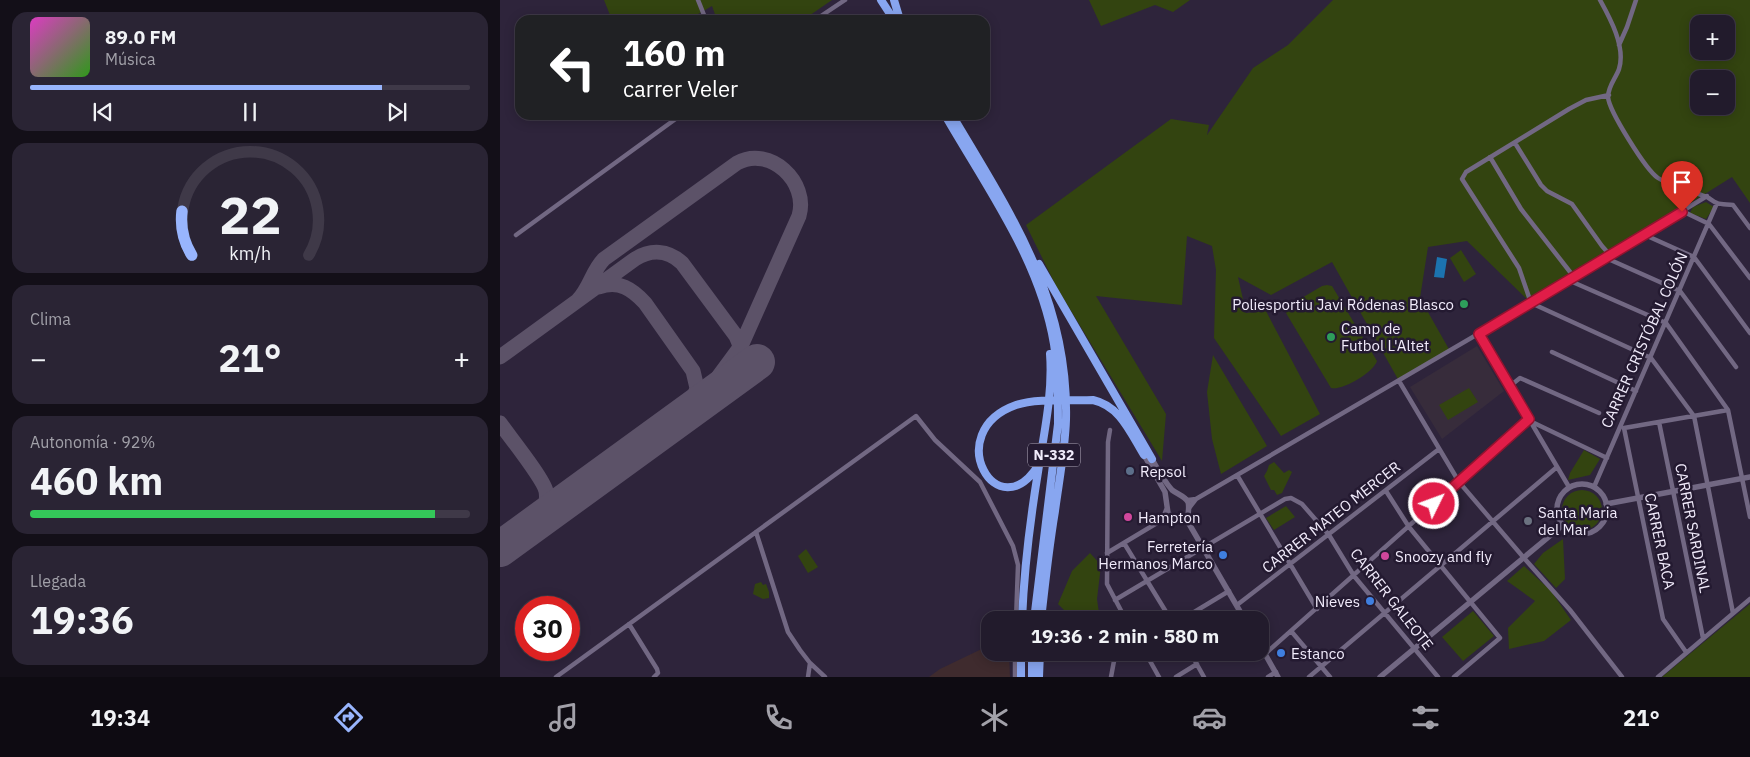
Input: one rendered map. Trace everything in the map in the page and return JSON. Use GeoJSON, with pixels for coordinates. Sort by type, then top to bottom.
{"type":"FeatureCollection","features":[{"type":"Feature","properties":{"kind":"highway"},"geometry":{"type":"LineString","coordinates":[[876,0],[885,15]]}},
{"type":"Feature","properties":{"kind":"highway"},"geometry":{"type":"LineString","coordinates":[[881,0],[890,15]]}},
{"type":"Feature","properties":{"kind":"highway"},"geometry":{"type":"LineString","coordinates":[[894,0],[898,15]]}},
{"type":"Feature","properties":{"kind":"highway","name":"N-332"},"geometry":{"type":"LineString","coordinates":[[948,120],[1012,230],[1038,286],[1054,345],[1057,370],[1058,424],[1035,611]]}},
{"type":"Feature","properties":{"kind":"highway","name":"N-332"},"geometry":{"type":"LineString","coordinates":[[955,120],[999,192],[1027,245],[1055,319],[1061,352],[1066,402],[1063,455],[1043,611]]}},
{"type":"Feature","properties":{"kind":"highway"},"geometry":{"type":"LineString","coordinates":[[1027,245],[1152,459]]}},
{"type":"Feature","properties":{"kind":"highway"},"geometry":{"type":"LineString","coordinates":[[1023,611],[1026,557],[1048,409],[1051,375],[1049,321]]}},
{"type":"Feature","properties":{"kind":"highway"},"geometry":{"type":"LineString","coordinates":[[1039,464],[1026,480],[1013,486],[994,483],[987,478],[978,456],[982,436],[994,418],[1010,407],[1026,402],[1098,402],[1114,409],[1125,422],[1144,455]]}},
{"type":"Feature","properties":{"kind":"highway"},"geometry":{"type":"LineString","coordinates":[[1021,661],[1021,677]]}},
{"type":"Feature","properties":{"kind":"highway"},"geometry":{"type":"LineString","coordinates":[[1032,661],[1032,677]]}},
{"type":"Feature","properties":{"kind":"highway"},"geometry":{"type":"LineString","coordinates":[[1039,677],[1040,661]]}},
{"type":"Feature","properties":{"kind":"street"},"geometry":{"type":"LineString","coordinates":[[698,0],[704,15]]}},
{"type":"Feature","properties":{"kind":"street"},"geometry":{"type":"LineString","coordinates":[[822,15],[845,0]]}},
{"type":"Feature","properties":{"kind":"street"},"geometry":{"type":"LineString","coordinates":[[1600,0],[1612,24],[1619,45],[1619,69],[1609,95],[1609,102],[1616,118],[1652,174],[1665,182],[1707,196],[1717,203],[1733,205],[1750,228]]}},
{"type":"Feature","properties":{"kind":"street"},"geometry":{"type":"LineString","coordinates":[[1619,45],[1636,0]]}},
{"type":"Feature","properties":{"kind":"street"},"geometry":{"type":"LineString","coordinates":[[1609,95],[1586,100],[1466,172],[1462,179],[1519,268],[1531,303],[1651,358],[1694,416],[1733,613]]}},
{"type":"Feature","properties":{"kind":"street"},"geometry":{"type":"LineString","coordinates":[[516,235],[674,120]]}},
{"type":"Feature","properties":{"kind":"street"},"geometry":{"type":"LineString","coordinates":[[1516,143],[1546,192],[1572,204],[1608,256],[1680,291],[1736,367]]}},
{"type":"Feature","properties":{"kind":"street"},"geometry":{"type":"LineString","coordinates":[[1490,157],[1521,209],[1574,277]]}},
{"type":"Feature","properties":{"kind":"street"},"geometry":{"type":"LineString","coordinates":[[1180,518],[1196,499],[1479,334],[1707,196]]}},
{"type":"Feature","properties":{"kind":"street","name":"CARRER CRISTÓBAL COLÓN"},"geometry":{"type":"LineString","coordinates":[[1594,487],[1622,429],[1636,391],[1717,203]]}},
{"type":"Feature","properties":{"kind":"street"},"geometry":{"type":"LineString","coordinates":[[1682,212],[1709,224],[1750,278]]}},
{"type":"Feature","properties":{"kind":"street"},"geometry":{"type":"LineString","coordinates":[[1645,235],[1694,257],[1750,333]]}},
{"type":"Feature","properties":{"kind":"street"},"geometry":{"type":"LineString","coordinates":[[1568,280],[1666,323],[1728,410],[1750,517]]}},
{"type":"Feature","properties":{"kind":"street"},"geometry":{"type":"LineString","coordinates":[[1479,334],[1569,487]]}},
{"type":"Feature","properties":{"kind":"street"},"geometry":{"type":"LineString","coordinates":[[1552,352],[1636,391]]}},
{"type":"Feature","properties":{"kind":"street"},"geometry":{"type":"LineString","coordinates":[[1510,386],[1520,378],[1599,413]]}},
{"type":"Feature","properties":{"kind":"street"},"geometry":{"type":"LineString","coordinates":[[1399,381],[1459,482],[1570,610],[1622,677]]}},
{"type":"Feature","properties":{"kind":"street"},"geometry":{"type":"LineString","coordinates":[[1622,429],[1728,410]]}},
{"type":"Feature","properties":{"kind":"street"},"geometry":{"type":"LineString","coordinates":[[556,677],[916,416],[935,440],[980,482],[1013,546],[1018,565],[1016,611]]}},
{"type":"Feature","properties":{"kind":"street"},"geometry":{"type":"LineString","coordinates":[[1530,420],[1607,458]]}},
{"type":"Feature","properties":{"kind":"street"},"geometry":{"type":"LineString","coordinates":[[1269,651],[1530,420]]}},
{"type":"Feature","properties":{"kind":"street","name":"CARRER SARDINAL"},"geometry":{"type":"LineString","coordinates":[[1659,422],[1703,638]]}},
{"type":"Feature","properties":{"kind":"street","name":"CARRER BACA"},"geometry":{"type":"LineString","coordinates":[[1622,429],[1639,498],[1663,619],[1686,652]]}},
{"type":"Feature","properties":{"kind":"street"},"geometry":{"type":"LineString","coordinates":[[1110,430],[1108,442],[1107,584],[1121,611]]}},
{"type":"Feature","properties":{"kind":"street","name":"CARRER MATEO MERCER"},"geometry":{"type":"LineString","coordinates":[[1237,605],[1440,449]]}},
{"type":"Feature","properties":{"kind":"street"},"geometry":{"type":"LineString","coordinates":[[1144,455],[1164,489],[1167,502],[1162,520]]}},
{"type":"Feature","properties":{"kind":"street"},"geometry":{"type":"LineString","coordinates":[[1152,459],[1166,483],[1188,503],[1188,522],[1240,611]]}},
{"type":"Feature","properties":{"kind":"street"},"geometry":{"type":"LineString","coordinates":[[1308,677],[1557,467]]}},
{"type":"Feature","properties":{"kind":"street"},"geometry":{"type":"LineString","coordinates":[[1236,475],[1317,609]]}},
{"type":"Feature","properties":{"kind":"street"},"geometry":{"type":"LineString","coordinates":[[1606,504],[1750,477]]}},
{"type":"Feature","properties":{"kind":"street"},"geometry":{"type":"LineString","coordinates":[[1581,484],[1594,487],[1602,494],[1606,504],[1604,518],[1598,528],[1591,531],[1576,533],[1569,530],[1563,525],[1558,515],[1558,503],[1561,496],[1569,487],[1581,484]]}},
{"type":"Feature","properties":{"kind":"street"},"geometry":{"type":"LineString","coordinates":[[1386,491],[1408,527],[1500,638],[1454,677]]}},
{"type":"Feature","properties":{"kind":"street"},"geometry":{"type":"LineString","coordinates":[[1167,502],[1172,496],[1188,500],[1196,499]]}},
{"type":"Feature","properties":{"kind":"street","name":"CARRER GALEOTE"},"geometry":{"type":"LineString","coordinates":[[1260,515],[1285,498],[1291,498],[1302,504],[1328,535],[1354,576],[1438,677]]}},
{"type":"Feature","properties":{"kind":"street"},"geometry":{"type":"LineString","coordinates":[[1166,510],[1172,517]]}},
{"type":"Feature","properties":{"kind":"street"},"geometry":{"type":"LineString","coordinates":[[1115,600],[1260,515]]}},
{"type":"Feature","properties":{"kind":"street"},"geometry":{"type":"LineString","coordinates":[[1107,553],[1162,520],[1172,517],[1188,522]]}},
{"type":"Feature","properties":{"kind":"street"},"geometry":{"type":"LineString","coordinates":[[1380,677],[1563,525]]}},
{"type":"Feature","properties":{"kind":"street"},"geometry":{"type":"LineString","coordinates":[[756,532],[788,632],[810,663],[825,677]]}},
{"type":"Feature","properties":{"kind":"street"},"geometry":{"type":"LineString","coordinates":[[1107,539],[1112,544],[1122,545],[1165,611]]}},
{"type":"Feature","properties":{"kind":"street"},"geometry":{"type":"LineString","coordinates":[[1196,611],[1229,591]]}},
{"type":"Feature","properties":{"kind":"street"},"geometry":{"type":"LineString","coordinates":[[1658,677],[1750,599]]}},
{"type":"Feature","properties":{"kind":"street"},"geometry":{"type":"LineString","coordinates":[[629,624],[657,669],[658,673],[654,677]]}},
{"type":"Feature","properties":{"kind":"street"},"geometry":{"type":"LineString","coordinates":[[1292,632],[1330,677]]}},
{"type":"Feature","properties":{"kind":"street"},"geometry":{"type":"LineString","coordinates":[[1015,661],[1016,677]]}},
{"type":"Feature","properties":{"kind":"street"},"geometry":{"type":"LineString","coordinates":[[1111,677],[1114,661]]}},
{"type":"Feature","properties":{"kind":"street"},"geometry":{"type":"LineString","coordinates":[[1150,661],[1159,677]]}},
{"type":"Feature","properties":{"kind":"street"},"geometry":{"type":"LineString","coordinates":[[1195,661],[1204,677]]}},
{"type":"Feature","properties":{"kind":"street"},"geometry":{"type":"LineString","coordinates":[[1268,677],[1277,675],[1269,661]]}},
{"type":"Feature","properties":{"kind":"street"},"geometry":{"type":"LineString","coordinates":[[808,677],[810,663]]}},
{"type":"Feature","properties":{"kind":"street"},"geometry":{"type":"LineString","coordinates":[[1176,677],[1197,664]]}},
{"type":"Feature","properties":{"kind":"shaded area"},"geometry":{"type":"Polygon","coordinates":[[[1477,346],[1504,391],[1442,439],[1410,387],[1477,346]]]}},
{"type":"Feature","properties":{"kind":"shaded area"},"geometry":{"type":"Polygon","coordinates":[[[981,649],[981,661],[1009,661],[1010,677],[929,677],[940,669],[981,649]]]}},
{"type":"Feature","properties":{"kind":"green space"},"geometry":{"type":"Polygon","coordinates":[[[604,0],[832,0],[810,15],[715,15],[712,6],[697,15],[610,15],[604,0]]]}},
{"type":"Feature","properties":{"kind":"green space"},"geometry":{"type":"Polygon","coordinates":[[[1089,0],[1190,0],[1173,12],[1155,5],[1101,26],[1089,0]]]}},
{"type":"Feature","properties":{"kind":"green space"},"geometry":{"type":"Polygon","coordinates":[[[1333,0],[1750,0],[1750,203],[1732,177],[1531,303],[1467,241],[1428,247],[1420,298],[1450,351],[1399,381],[1332,262],[1271,295],[1238,277],[1246,313],[1266,311],[1320,414],[1281,436],[1214,338],[1216,270],[1212,246],[1187,236],[1182,305],[1096,296],[1166,414],[1162,461],[1056,286],[1026,225],[1171,119],[1209,125],[1207,135],[1253,68],[1288,45],[1333,0]]]}},
{"type":"Feature","properties":{"kind":"green space"},"geometry":{"type":"Polygon","coordinates":[[[1706,202],[1714,207],[1706,219],[1690,213],[1693,207],[1706,202]]]}},
{"type":"Feature","properties":{"kind":"green space"},"geometry":{"type":"Polygon","coordinates":[[[1461,250],[1476,274],[1464,282],[1450,258],[1461,250]]]}},
{"type":"Feature","properties":{"kind":"green space","name":"Camp de Futbol L'Altet"},"geometry":{"type":"Polygon","coordinates":[[[1327,285],[1332,286],[1377,361],[1364,376],[1336,388],[1331,388],[1286,313],[1290,305],[1327,285]]]}},
{"type":"Feature","properties":{"kind":"green space"},"geometry":{"type":"Polygon","coordinates":[[[1213,355],[1267,446],[1221,474],[1212,439],[1207,392],[1213,355]]]}},
{"type":"Feature","properties":{"kind":"green space"},"geometry":{"type":"Polygon","coordinates":[[[1469,388],[1478,402],[1448,420],[1439,405],[1469,388]]]}},
{"type":"Feature","properties":{"kind":"green space"},"geometry":{"type":"Polygon","coordinates":[[[1584,450],[1600,459],[1590,475],[1568,480],[1570,473],[1584,450]]]}},
{"type":"Feature","properties":{"kind":"green space"},"geometry":{"type":"Polygon","coordinates":[[[1274,462],[1284,473],[1289,470],[1292,472],[1282,493],[1277,495],[1274,490],[1271,490],[1264,476],[1269,465],[1274,462]]]}},
{"type":"Feature","properties":{"kind":"green space"},"geometry":{"type":"Polygon","coordinates":[[[1586,490],[1593,493],[1599,499],[1602,510],[1601,518],[1593,527],[1586,530],[1578,530],[1571,527],[1563,518],[1562,506],[1565,499],[1574,491],[1586,490]]]}},
{"type":"Feature","properties":{"kind":"green space"},"geometry":{"type":"Polygon","coordinates":[[[1286,506],[1295,517],[1274,530],[1266,518],[1286,506]]]}},
{"type":"Feature","properties":{"kind":"green space"},"geometry":{"type":"Polygon","coordinates":[[[1563,539],[1565,579],[1556,588],[1534,564],[1543,553],[1563,539]]]}},
{"type":"Feature","properties":{"kind":"green space"},"geometry":{"type":"Polygon","coordinates":[[[806,549],[818,567],[808,573],[798,556],[806,549]]]}},
{"type":"Feature","properties":{"kind":"green space"},"geometry":{"type":"Polygon","coordinates":[[[1090,553],[1101,565],[1097,599],[1099,611],[1065,611],[1058,604],[1072,571],[1090,553]]]}},
{"type":"Feature","properties":{"kind":"green space"},"geometry":{"type":"Polygon","coordinates":[[[1524,566],[1551,591],[1571,620],[1544,641],[1509,649],[1508,628],[1535,601],[1507,581],[1524,566]]]}},
{"type":"Feature","properties":{"kind":"green space"},"geometry":{"type":"Polygon","coordinates":[[[761,582],[763,585],[766,584],[769,598],[763,599],[753,594],[755,584],[761,582]]]}},
{"type":"Feature","properties":{"kind":"green space"},"geometry":{"type":"Polygon","coordinates":[[[1750,604],[1750,677],[1662,677],[1750,604]]]}},
{"type":"Feature","properties":{"kind":"green space"},"geometry":{"type":"Polygon","coordinates":[[[1473,611],[1494,636],[1463,661],[1442,637],[1473,611]]]}},
{"type":"Feature","properties":{"kind":"water"},"geometry":{"type":"Polygon","coordinates":[[[1437,257],[1447,259],[1444,278],[1434,277],[1437,257]]]}},
{"type":"Feature","properties":{"kind":"taxiway"},"geometry":{"type":"LineString","coordinates":[[578,300],[604,259],[737,163],[750,159],[762,159],[774,163],[784,170],[798,191],[801,203],[799,216],[741,346],[713,384],[687,413]]}},
{"type":"Feature","properties":{"kind":"taxiway"},"geometry":{"type":"LineString","coordinates":[[500,357],[635,259],[653,252],[659,252],[671,255],[682,263],[736,336],[741,350],[742,361],[738,372],[729,383]]}},
{"type":"Feature","properties":{"kind":"taxiway"},"geometry":{"type":"LineString","coordinates":[[599,287],[606,285],[625,287],[645,303],[693,371],[697,388],[691,406]]}},
{"type":"Feature","properties":{"kind":"taxiway"},"geometry":{"type":"LineString","coordinates":[[500,423],[544,485],[546,499],[539,521]]}},
{"type":"Feature","properties":{"kind":"runway"},"geometry":{"type":"LineString","coordinates":[[500,549],[757,362]]}},
{"type":"Feature","properties":{"kind":"place","name":"Poliesportiu Javi Ródenas Blasco"},"geometry":{"type":"Point","coordinates":[1464,304]}},
{"type":"Feature","properties":{"kind":"place","name":"Camp de Futbol L'Altet"},"geometry":{"type":"Point","coordinates":[1331,337]}},
{"type":"Feature","properties":{"kind":"place","name":"Repsol"},"geometry":{"type":"Point","coordinates":[1130,471]}},
{"type":"Feature","properties":{"kind":"place","name":"Hampton"},"geometry":{"type":"Point","coordinates":[1128,517]}},
{"type":"Feature","properties":{"kind":"place","name":"Santa Maria del Mar"},"geometry":{"type":"Point","coordinates":[1528,521]}},
{"type":"Feature","properties":{"kind":"place","name":"Ferretería Hermanos Marco"},"geometry":{"type":"Point","coordinates":[1223,555]}},
{"type":"Feature","properties":{"kind":"place","name":"Snoozy and fly"},"geometry":{"type":"Point","coordinates":[1385,556]}},
{"type":"Feature","properties":{"kind":"place","name":"Nieves"},"geometry":{"type":"Point","coordinates":[1370,601]}},
{"type":"Feature","properties":{"kind":"place","name":"Estanco"},"geometry":{"type":"Point","coordinates":[1281,653]}},
{"type":"Feature","properties":{"kind":"route"},"geometry":{"type":"LineString","coordinates":[[1434,504],[1529,419],[1479,334],[1682,212]]}}]}
